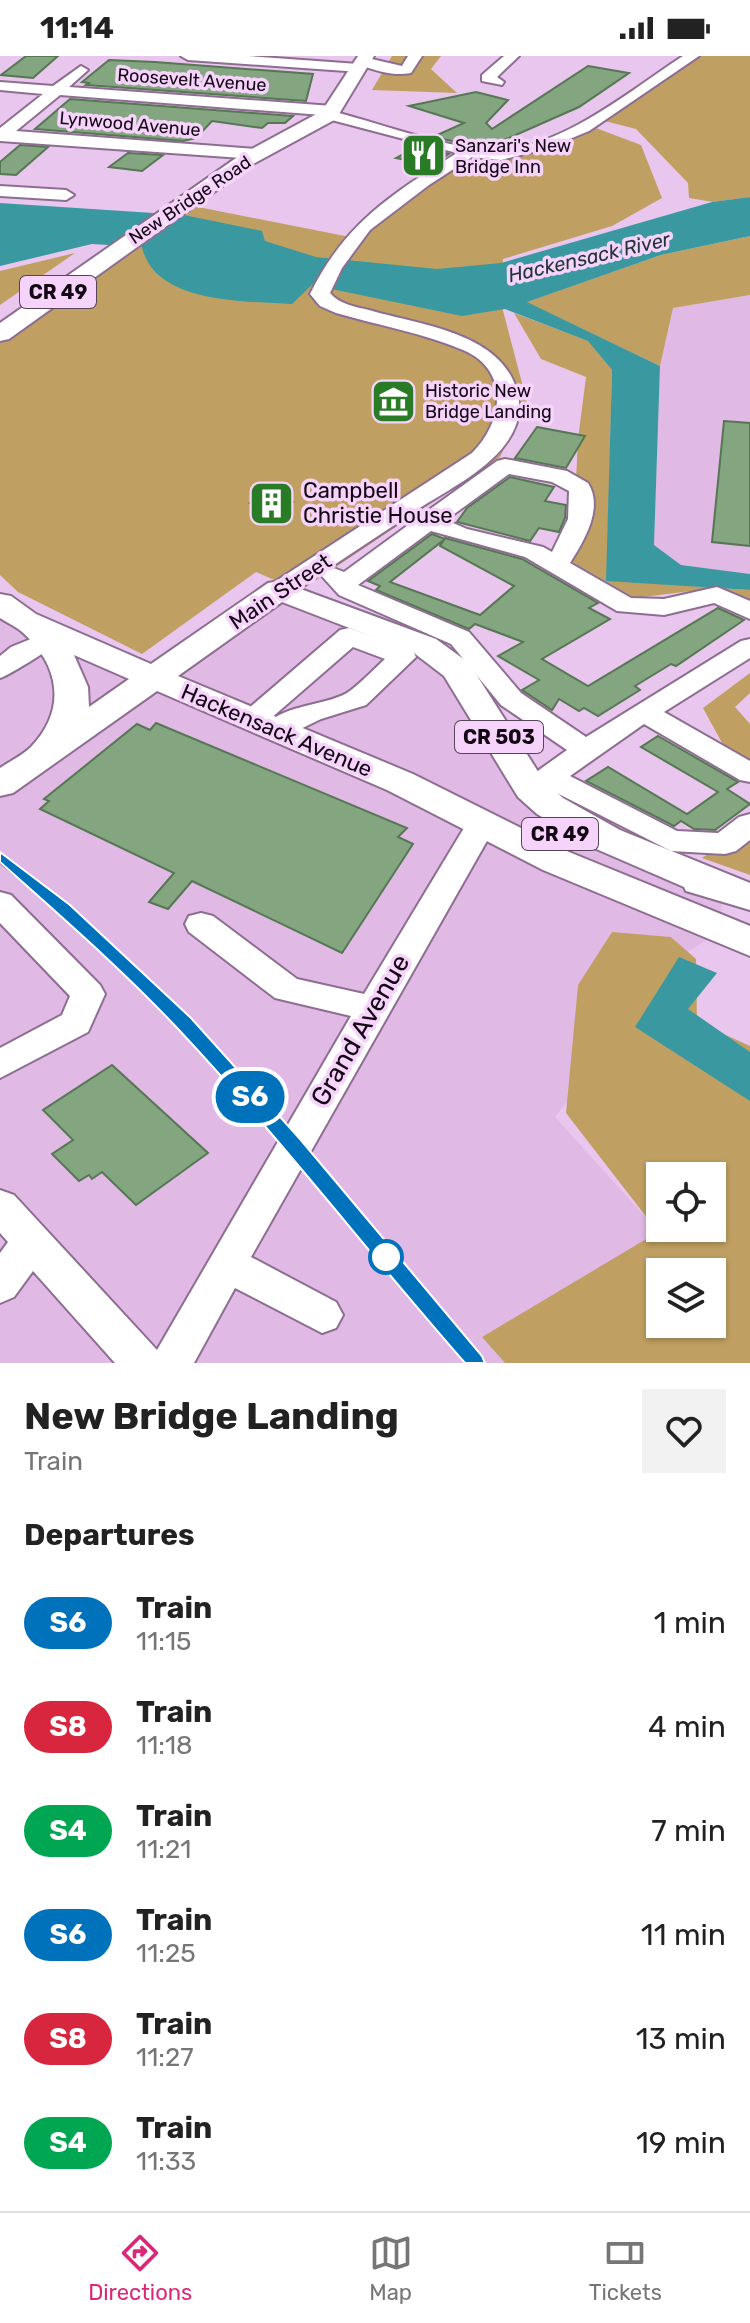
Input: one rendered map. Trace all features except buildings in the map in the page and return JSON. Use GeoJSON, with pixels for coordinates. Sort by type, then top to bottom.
{"type":"FeatureCollection","features":[{"type":"Feature","properties":{"kind":"main road"},"geometry":{"type":"LineString","coordinates":[[331,113],[362,64]]}},
{"type":"Feature","properties":{"kind":"main road","name":"New Bridge Road"},"geometry":{"type":"LineString","coordinates":[[0,334],[256,154],[331,113]]}},
{"type":"Feature","properties":{"kind":"main road","name":"Main Street"},"geometry":{"type":"LineString","coordinates":[[4,777],[41,755],[279,590]]}},
{"type":"Feature","properties":{"kind":"main road","name":"CR 503"},"geometry":{"type":"LineString","coordinates":[[279,590],[425,646],[457,670],[540,783],[575,823],[735,892]]}},
{"type":"Feature","properties":{"kind":"main road"},"geometry":{"type":"LineString","coordinates":[[17,618],[153,677]]}},
{"type":"Feature","properties":{"kind":"main road"},"geometry":{"type":"LineString","coordinates":[[17,618],[63,659],[72,702],[67,724],[41,755]]}},
{"type":"Feature","properties":{"kind":"main road","name":"Hackensack Avenue"},"geometry":{"type":"LineString","coordinates":[[153,677],[268,716],[556,861],[750,942]]}},
{"type":"Feature","properties":{"kind":"main road","name":"Hackensack Avenue"},"geometry":{"type":"LineString","coordinates":[[400,782],[491,809],[640,863],[735,892]]}},
{"type":"Feature","properties":{"kind":"street"},"geometry":{"type":"LineString","coordinates":[[188,56],[362,64],[406,70],[415,56]]}},
{"type":"Feature","properties":{"kind":"street"},"geometry":{"type":"LineString","coordinates":[[497,82],[487,78],[512,56]]}},
{"type":"Feature","properties":{"kind":"street","name":"Roosevelt Avenue"},"geometry":{"type":"LineString","coordinates":[[0,86],[331,113],[470,152],[501,155],[568,135],[692,56]]}},
{"type":"Feature","properties":{"kind":"street"},"geometry":{"type":"LineString","coordinates":[[1,135],[81,70]]}},
{"type":"Feature","properties":{"kind":"street","name":"Lynwood Avenue"},"geometry":{"type":"LineString","coordinates":[[1,135],[256,154]]}},
{"type":"Feature","properties":{"kind":"street","name":"Main Street"},"geometry":{"type":"LineString","coordinates":[[279,590],[480,458],[501,434],[506,418],[506,381],[485,355],[472,346],[343,309],[327,302],[320,294],[350,237],[373,215],[470,152]]}},
{"type":"Feature","properties":{"kind":"street"},"geometry":{"type":"LineString","coordinates":[[0,191],[66,195]]}},
{"type":"Feature","properties":{"kind":"street"},"geometry":{"type":"LineString","coordinates":[[343,584],[505,466],[559,476],[580,488],[585,504],[583,519],[556,565]]}},
{"type":"Feature","properties":{"kind":"street"},"geometry":{"type":"LineString","coordinates":[[401,511],[459,534],[534,552],[626,606],[664,607],[717,595],[750,611]]}},
{"type":"Feature","properties":{"kind":"street"},"geometry":{"type":"LineString","coordinates":[[321,563],[348,590],[460,638],[511,699],[586,750]]}},
{"type":"Feature","properties":{"kind":"street"},"geometry":{"type":"LineString","coordinates":[[0,670],[20,653],[17,618]]}},
{"type":"Feature","properties":{"kind":"street"},"geometry":{"type":"LineString","coordinates":[[349,636],[403,657],[356,699],[309,714],[268,716],[349,636]]}},
{"type":"Feature","properties":{"kind":"street"},"geometry":{"type":"LineString","coordinates":[[540,783],[644,712],[750,647]]}},
{"type":"Feature","properties":{"kind":"street"},"geometry":{"type":"LineString","coordinates":[[644,712],[750,773]]}},
{"type":"Feature","properties":{"kind":"street"},"geometry":{"type":"LineString","coordinates":[[540,783],[671,841],[725,844],[750,824]]}},
{"type":"Feature","properties":{"kind":"street","name":"Grand Avenue"},"geometry":{"type":"LineString","coordinates":[[172,1363],[481,825]]}},
{"type":"Feature","properties":{"kind":"street"},"geometry":{"type":"LineString","coordinates":[[0,903],[88,994],[76,1023],[0,1064]]}},
{"type":"Feature","properties":{"kind":"street"},"geometry":{"type":"LineString","coordinates":[[201,924],[287,989],[373,1009]]}},
{"type":"Feature","properties":{"kind":"street"},"geometry":{"type":"LineString","coordinates":[[0,1206],[142,1363]]}},
{"type":"Feature","properties":{"kind":"street"},"geometry":{"type":"LineString","coordinates":[[0,1285],[32,1241]]}},
{"type":"Feature","properties":{"kind":"street"},"geometry":{"type":"LineString","coordinates":[[227,1264],[322,1315]]}},
{"type":"Feature","properties":{"kind":"shaded area"},"geometry":{"type":"Polygon","coordinates":[[[392,56],[441,56],[431,69],[457,93],[372,90],[392,56]]]}},
{"type":"Feature","properties":{"kind":"shaded area"},"geometry":{"type":"Polygon","coordinates":[[[692,56],[750,56],[750,197],[713,202],[689,198],[688,183],[636,129],[597,119],[692,56]]]}},
{"type":"Feature","properties":{"kind":"shaded area"},"geometry":{"type":"Polygon","coordinates":[[[588,125],[641,145],[662,198],[612,226],[503,259],[501,303],[527,402],[500,457],[300,591],[256,572],[142,654],[18,592],[0,575],[0,340],[188,205],[350,237],[470,152],[501,155],[588,125]]]}},
{"type":"Feature","properties":{"kind":"shaded area"},"geometry":{"type":"Polygon","coordinates":[[[750,236],[750,295],[673,308],[660,366],[526,302],[661,255],[750,236]]]}},
{"type":"Feature","properties":{"kind":"shaded area"},"geometry":{"type":"Polygon","coordinates":[[[75,253],[0,305],[0,271],[75,253]]]}},
{"type":"Feature","properties":{"kind":"shaded area"},"geometry":{"type":"Polygon","coordinates":[[[750,295],[750,574],[681,565],[654,545],[660,366],[673,308],[750,295]]]}},
{"type":"Feature","properties":{"kind":"shaded area"},"geometry":{"type":"Polygon","coordinates":[[[514,313],[589,341],[612,370],[607,580],[750,590],[750,599],[707,589],[635,598],[572,562],[578,439],[586,377],[541,359],[514,313]]]}},
{"type":"Feature","properties":{"kind":"shaded area"},"geometry":{"type":"Polygon","coordinates":[[[279,590],[425,646],[531,789],[721,888],[722,931],[679,957],[555,1117],[646,1218],[646,1240],[483,1337],[505,1363],[0,1363],[0,604],[153,677],[279,590]]]}},
{"type":"Feature","properties":{"kind":"shaded area"},"geometry":{"type":"Polygon","coordinates":[[[750,673],[750,693],[735,707],[750,724],[750,770],[733,763],[703,708],[750,673]]]}},
{"type":"Feature","properties":{"kind":"shaded area"},"geometry":{"type":"Polygon","coordinates":[[[750,822],[750,875],[702,858],[750,822]]]}},
{"type":"Feature","properties":{"kind":"shaded area"},"geometry":{"type":"Polygon","coordinates":[[[612,932],[671,937],[696,959],[697,1022],[750,1046],[750,1363],[505,1363],[482,1337],[646,1239],[646,1242],[726,1242],[726,1162],[646,1162],[646,1216],[566,1113],[578,985],[612,932]]]}},
{"type":"Feature","properties":{"kind":"water","name":"Hackensack River"},"geometry":{"type":"Polygon","coordinates":[[[750,197],[750,236],[661,255],[527,302],[660,366],[654,545],[681,565],[750,574],[750,590],[606,581],[612,370],[588,341],[505,309],[462,316],[312,285],[292,304],[204,296],[164,280],[150,266],[142,247],[92,244],[0,266],[0,203],[184,215],[262,231],[265,241],[316,257],[437,269],[501,263],[712,202],[750,197]]]}},
{"type":"Feature","properties":{"kind":"water"},"geometry":{"type":"Polygon","coordinates":[[[679,957],[717,973],[688,1009],[750,1052],[750,1101],[635,1027],[679,957]]]}},
{"type":"Feature","properties":{"kind":"railway"},"geometry":{"type":"LineString","coordinates":[[0,858],[42,893]]}},
{"type":"Feature","properties":{"kind":"railway"},"geometry":{"type":"LineString","coordinates":[[40,891],[158,999],[214,1057],[372,1238],[473,1363]]}},
{"type":"Feature","properties":{"kind":"train","name":"S6"},"geometry":{"type":"LineString","coordinates":[[0,858],[64,910],[184,1023],[293,1145],[473,1363]]}},
{"type":"Feature","properties":{"kind":"place","name":"Sanzari's New Bridge Inn"},"geometry":{"type":"Point","coordinates":[424,156]}},
{"type":"Feature","properties":{"kind":"place","name":"Historic New Bridge Landing"},"geometry":{"type":"Point","coordinates":[394,401]}},
{"type":"Feature","properties":{"kind":"place","name":"Campbell Christie House"},"geometry":{"type":"Point","coordinates":[272,503]}}]}
